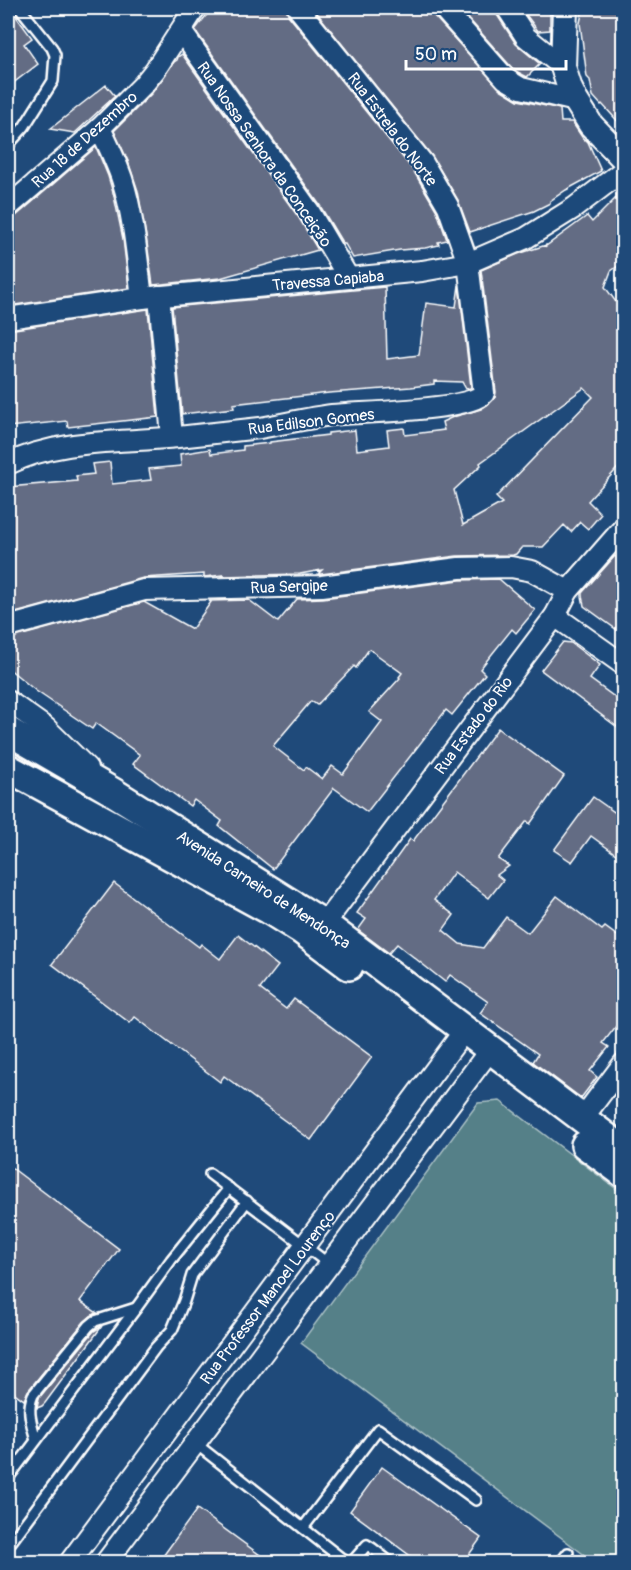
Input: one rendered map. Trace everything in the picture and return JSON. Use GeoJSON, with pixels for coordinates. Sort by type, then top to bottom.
{"type":"FeatureCollection","features":[{"type":"Feature","properties":{"kind":"main road","name":"Avenida Carneiro de Mendonça"},"geometry":{"type":"LineString","coordinates":[[8,731],[113,792],[324,924],[459,1038]]}},
{"type":"Feature","properties":{"kind":"main road","name":"Avenida Carneiro de Mendonça"},"geometry":{"type":"LineString","coordinates":[[8,768],[285,920],[485,1057],[582,1119],[624,1150]]}},
{"type":"Feature","properties":{"kind":"main road","name":"Avenida Carneiro de Mendonça"},"geometry":{"type":"LineString","coordinates":[[485,1057],[624,1174]]}},
{"type":"Feature","properties":{"kind":"street","name":"Rua 18 de Dezembro"},"geometry":{"type":"LineString","coordinates":[[8,207],[100,128],[143,85],[195,8]]}},
{"type":"Feature","properties":{"kind":"street"},"geometry":{"type":"LineString","coordinates":[[442,8],[506,79],[521,88],[576,101]]}},
{"type":"Feature","properties":{"kind":"street"},"geometry":{"type":"LineString","coordinates":[[507,8],[526,37],[562,67]]}},
{"type":"Feature","properties":{"kind":"street"},"geometry":{"type":"LineString","coordinates":[[565,8],[562,67],[570,89],[591,125],[624,159]]}},
{"type":"Feature","properties":{"kind":"street","name":"Rua Estrela do Norte"},"geometry":{"type":"LineString","coordinates":[[301,9],[423,164],[448,206],[468,263]]}},
{"type":"Feature","properties":{"kind":"street","name":"Rua Nossa Senhora da Conceição"},"geometry":{"type":"LineString","coordinates":[[181,31],[309,211],[348,277]]}},
{"type":"Feature","properties":{"kind":"street"},"geometry":{"type":"LineString","coordinates":[[100,128],[122,181],[150,297],[172,437]]}},
{"type":"Feature","properties":{"kind":"street","name":"Travessa Capiaba"},"geometry":{"type":"LineString","coordinates":[[8,318],[150,297],[422,272],[468,263],[526,238],[574,208],[624,170]]}},
{"type":"Feature","properties":{"kind":"street","name":"Rua Edilson Gomes"},"geometry":{"type":"LineString","coordinates":[[8,464],[35,454],[75,444],[260,428],[331,415],[446,406],[480,397],[484,393],[468,263]]}},
{"type":"Feature","properties":{"kind":"street","name":"Rua Estado do Rio"},"geometry":{"type":"LineString","coordinates":[[324,924],[555,616],[568,591],[624,527]]}},
{"type":"Feature","properties":{"kind":"street","name":"Rua Sergipe"},"geometry":{"type":"LineString","coordinates":[[8,627],[144,590],[322,586],[459,568],[492,566],[532,571],[568,591]]}},
{"type":"Feature","properties":{"kind":"street"},"geometry":{"type":"LineString","coordinates":[[555,616],[624,665]]}},
{"type":"Feature","properties":{"kind":"street"},"geometry":{"type":"LineString","coordinates":[[8,701],[46,728],[113,792]]}},
{"type":"Feature","properties":{"kind":"street","name":"Rua Professor Manoel Lourenço"},"geometry":{"type":"LineString","coordinates":[[70,1563],[459,1038]]}},
{"type":"Feature","properties":{"kind":"street","name":"Rua Professor Manoel Lourenço"},"geometry":{"type":"LineString","coordinates":[[106,1563],[485,1057]]}},
{"type":"Feature","properties":{"kind":"street"},"geometry":{"type":"LineString","coordinates":[[582,1119],[624,1063]]}},
{"type":"Feature","properties":{"kind":"lane"},"geometry":{"type":"LineString","coordinates":[[8,145],[24,127],[53,81],[56,63],[52,48],[20,8]]}},
{"type":"Feature","properties":{"kind":"lane"},"geometry":{"type":"LineString","coordinates":[[210,1174],[330,1265]]}},
{"type":"Feature","properties":{"kind":"lane"},"geometry":{"type":"LineString","coordinates":[[8,1478],[171,1260],[229,1188]]}},
{"type":"Feature","properties":{"kind":"lane"},"geometry":{"type":"LineString","coordinates":[[8,1545],[156,1347],[172,1330],[192,1275],[247,1201]]}},
{"type":"Feature","properties":{"kind":"lane"},"geometry":{"type":"LineString","coordinates":[[36,1440],[29,1414],[33,1395],[89,1326],[95,1321],[137,1307]]}},
{"type":"Feature","properties":{"kind":"lane"},"geometry":{"type":"LineString","coordinates":[[303,1528],[378,1429],[476,1500]]}},
{"type":"Feature","properties":{"kind":"lane"},"geometry":{"type":"LineString","coordinates":[[194,1443],[346,1563]]}},
{"type":"Feature","properties":{"kind":"lane"},"geometry":{"type":"LineString","coordinates":[[351,1563],[366,1545],[390,1563]]}},
{"type":"Feature","properties":{"kind":"lane"},"geometry":{"type":"LineString","coordinates":[[561,1563],[568,1553]]}},
{"type":"Feature","properties":{"kind":"green space"},"geometry":{"type":"Polygon","coordinates":[[[500,1101],[623,1194],[623,1562],[594,1562],[301,1343],[478,1103],[500,1101]]]}},
{"type":"Feature","properties":{"kind":"building"},"geometry":{"type":"Polygon","coordinates":[[[8,8],[32,38],[24,44],[38,64],[8,87],[8,8]]]}},
{"type":"Feature","properties":{"kind":"building"},"geometry":{"type":"Polygon","coordinates":[[[212,8],[286,8],[289,16],[413,170],[437,211],[447,240],[438,242],[439,245],[425,248],[353,258],[319,204],[195,30],[212,8]]]}},
{"type":"Feature","properties":{"kind":"building"},"geometry":{"type":"Polygon","coordinates":[[[313,8],[431,8],[434,16],[500,89],[518,100],[560,109],[561,122],[572,122],[584,140],[588,142],[601,171],[534,211],[470,232],[458,200],[432,156],[313,8]]]}},
{"type":"Feature","properties":{"kind":"building"},"geometry":{"type":"Polygon","coordinates":[[[459,8],[495,8],[516,44],[540,64],[527,77],[514,70],[459,8]]]}},
{"type":"Feature","properties":{"kind":"building"},"geometry":{"type":"Polygon","coordinates":[[[521,8],[550,8],[550,30],[538,31],[521,8]]]}},
{"type":"Feature","properties":{"kind":"building"},"geometry":{"type":"Polygon","coordinates":[[[583,8],[624,8],[624,128],[593,96],[590,80],[587,77],[580,23],[583,8]]]}},
{"type":"Feature","properties":{"kind":"building"},"geometry":{"type":"Polygon","coordinates":[[[182,54],[299,218],[318,250],[220,278],[153,285],[138,191],[128,161],[114,131],[152,93],[182,54]]]}},
{"type":"Feature","properties":{"kind":"building"},"geometry":{"type":"Polygon","coordinates":[[[106,85],[115,96],[75,133],[50,129],[106,85]]]}},
{"type":"Feature","properties":{"kind":"building"},"geometry":{"type":"Polygon","coordinates":[[[96,147],[114,196],[123,239],[129,288],[8,306],[8,219],[16,216],[96,147]]]}},
{"type":"Feature","properties":{"kind":"building"},"geometry":{"type":"Polygon","coordinates":[[[624,190],[624,262],[611,271],[605,287],[624,313],[624,461],[588,501],[601,514],[588,529],[580,522],[571,532],[564,525],[543,547],[522,547],[513,555],[457,556],[321,574],[318,574],[322,570],[300,574],[204,577],[204,574],[143,578],[8,615],[8,487],[77,481],[76,476],[94,474],[92,464],[110,462],[112,484],[151,480],[149,469],[181,466],[180,454],[210,449],[211,454],[243,450],[243,446],[328,435],[328,433],[355,430],[357,450],[389,446],[387,430],[404,428],[405,435],[444,430],[442,422],[481,409],[495,398],[481,270],[518,254],[546,246],[587,216],[592,222],[624,190]],[[584,388],[480,463],[481,465],[454,490],[463,525],[502,503],[496,497],[593,397],[584,388]]]}},
{"type":"Feature","properties":{"kind":"building"},"geometry":{"type":"Polygon","coordinates":[[[459,285],[470,388],[466,389],[462,382],[434,381],[434,384],[411,387],[329,393],[233,404],[234,408],[182,414],[172,307],[385,287],[387,359],[419,355],[426,303],[456,307],[459,285]]]}},
{"type":"Feature","properties":{"kind":"building"},"geometry":{"type":"Polygon","coordinates":[[[148,309],[158,417],[68,427],[67,421],[8,427],[8,330],[148,309]]]}},
{"type":"Feature","properties":{"kind":"building"},"geometry":{"type":"Polygon","coordinates":[[[615,556],[624,563],[624,635],[584,606],[582,596],[582,593],[615,556]]]}},
{"type":"Feature","properties":{"kind":"building"},"geometry":{"type":"Polygon","coordinates":[[[499,579],[535,610],[516,633],[512,629],[480,669],[485,674],[452,715],[446,710],[367,812],[334,788],[273,869],[219,826],[222,821],[194,800],[190,806],[133,764],[140,755],[96,723],[92,729],[36,691],[8,668],[8,639],[144,602],[192,629],[211,602],[209,601],[249,600],[278,622],[297,599],[323,598],[460,580],[499,579]],[[369,649],[356,668],[354,666],[317,705],[311,701],[273,746],[304,770],[306,767],[322,779],[332,766],[343,774],[382,722],[369,712],[402,673],[369,649]]]}},
{"type":"Feature","properties":{"kind":"building"},"geometry":{"type":"Polygon","coordinates":[[[563,642],[571,643],[600,665],[590,679],[624,704],[624,732],[541,670],[563,642]]]}},
{"type":"Feature","properties":{"kind":"building"},"geometry":{"type":"Polygon","coordinates":[[[498,728],[564,776],[530,824],[527,821],[498,859],[509,866],[497,875],[503,880],[489,898],[454,872],[434,900],[454,915],[443,930],[460,944],[483,948],[506,917],[528,933],[557,896],[602,930],[605,927],[624,941],[624,1016],[603,1043],[609,1047],[590,1071],[597,1077],[581,1098],[533,1062],[538,1054],[480,1013],[488,1002],[450,975],[445,982],[397,944],[389,953],[358,930],[366,919],[357,913],[410,839],[413,841],[498,728]]]}},
{"type":"Feature","properties":{"kind":"building"},"geometry":{"type":"Polygon","coordinates":[[[593,797],[624,819],[624,860],[591,836],[572,862],[554,850],[593,797]]]}},
{"type":"Feature","properties":{"kind":"building"},"geometry":{"type":"Polygon","coordinates":[[[114,883],[199,947],[201,944],[220,959],[238,935],[278,966],[260,989],[286,1009],[294,999],[372,1057],[311,1140],[224,1076],[220,1082],[135,1017],[130,1023],[52,964],[114,883]]]}},
{"type":"Feature","properties":{"kind":"building"},"geometry":{"type":"Polygon","coordinates":[[[8,1165],[119,1249],[80,1301],[97,1313],[84,1322],[28,1391],[24,1400],[8,1388],[8,1165]]]}},
{"type":"Feature","properties":{"kind":"building"},"geometry":{"type":"Polygon","coordinates":[[[102,1326],[45,1403],[37,1408],[39,1398],[94,1331],[102,1326]]]}},
{"type":"Feature","properties":{"kind":"building"},"geometry":{"type":"Polygon","coordinates":[[[382,1467],[481,1538],[463,1563],[420,1563],[350,1511],[382,1467]]]}},
{"type":"Feature","properties":{"kind":"building"},"geometry":{"type":"Polygon","coordinates":[[[197,1509],[271,1563],[158,1563],[197,1509]]]}}]}
